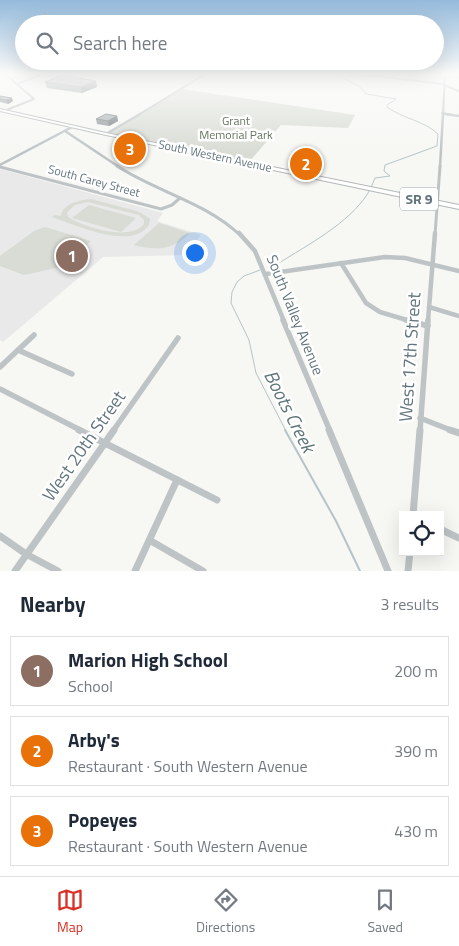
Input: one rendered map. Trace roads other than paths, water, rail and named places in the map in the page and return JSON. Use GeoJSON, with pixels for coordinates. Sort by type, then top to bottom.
{"type":"FeatureCollection","features":[{"type":"Feature","properties":{"kind":"highway","name":"South Western Avenue"},"geometry":{"type":"LineString","coordinates":[[2,110],[106,134],[459,207]]}},
{"type":"Feature","properties":{"kind":"street"},"geometry":{"type":"LineString","coordinates":[[2,110],[32,100]]}},
{"type":"Feature","properties":{"kind":"street"},"geometry":{"type":"LineString","coordinates":[[106,134],[163,100]]}},
{"type":"Feature","properties":{"kind":"street","name":"West 17th Street"},"geometry":{"type":"LineString","coordinates":[[413,511],[438,202],[443,100]]}},
{"type":"Feature","properties":{"kind":"street"},"geometry":{"type":"LineString","coordinates":[[442,113],[459,116]]}},
{"type":"Feature","properties":{"kind":"street"},"geometry":{"type":"LineString","coordinates":[[0,166],[74,126]]}},
{"type":"Feature","properties":{"kind":"street","name":"South Valley Avenue"},"geometry":{"type":"LineString","coordinates":[[65,131],[148,184],[206,208],[242,234],[255,251],[388,571]]}},
{"type":"Feature","properties":{"kind":"street","name":"South Carey Street"},"geometry":{"type":"LineString","coordinates":[[0,166],[155,208],[167,208],[180,198]]}},
{"type":"Feature","properties":{"kind":"street"},"geometry":{"type":"LineString","coordinates":[[266,274],[385,257],[405,258],[459,271]]}},
{"type":"Feature","properties":{"kind":"street"},"geometry":{"type":"LineString","coordinates":[[340,263],[366,303],[380,312],[428,326]]}},
{"type":"Feature","properties":{"kind":"street"},"geometry":{"type":"LineString","coordinates":[[429,307],[459,316]]}},
{"type":"Feature","properties":{"kind":"street"},"geometry":{"type":"LineString","coordinates":[[0,367],[34,335]]}},
{"type":"Feature","properties":{"kind":"street","name":"West 20th Street"},"geometry":{"type":"LineString","coordinates":[[15,571],[178,338]]}},
{"type":"Feature","properties":{"kind":"street"},"geometry":{"type":"LineString","coordinates":[[18,350],[72,374]]}},
{"type":"Feature","properties":{"kind":"street"},"geometry":{"type":"LineString","coordinates":[[0,389],[217,500]]}},
{"type":"Feature","properties":{"kind":"street"},"geometry":{"type":"LineString","coordinates":[[420,418],[459,433]]}},
{"type":"Feature","properties":{"kind":"street"},"geometry":{"type":"LineString","coordinates":[[135,571],[151,541],[177,480]]}},
{"type":"Feature","properties":{"kind":"street"},"geometry":{"type":"LineString","coordinates":[[444,531],[459,538]]}},
{"type":"Feature","properties":{"kind":"street"},"geometry":{"type":"LineString","coordinates":[[0,536],[26,554],[58,571]]}},
{"type":"Feature","properties":{"kind":"street"},"geometry":{"type":"LineString","coordinates":[[151,541],[203,571]]}},
{"type":"Feature","properties":{"kind":"street"},"geometry":{"type":"LineString","coordinates":[[408,571],[410,556]]}},
{"type":"Feature","properties":{"kind":"waterway","name":"Boots Creek"},"geometry":{"type":"LineString","coordinates":[[387,105],[395,100]]}},
{"type":"Feature","properties":{"kind":"waterway","name":"Boots Creek"},"geometry":{"type":"LineString","coordinates":[[271,268],[321,237],[345,219],[366,197],[375,178],[390,176],[384,171],[385,165],[437,146],[438,134],[432,129],[387,107]]}},
{"type":"Feature","properties":{"kind":"waterway","name":"Boots Creek"},"geometry":{"type":"LineString","coordinates":[[260,270],[244,276],[237,282],[232,292],[231,303],[249,340],[256,373],[286,431]]}},
{"type":"Feature","properties":{"kind":"waterway","name":"Boots Creek"},"geometry":{"type":"LineString","coordinates":[[285,430],[336,521],[360,571]]}},
{"type":"Feature","properties":{"kind":"place","name":"Popeyes"},"geometry":{"type":"Point","coordinates":[130,149]}},
{"type":"Feature","properties":{"kind":"place","name":"Arby's"},"geometry":{"type":"Point","coordinates":[306,164]}},
{"type":"Feature","properties":{"kind":"place","name":"Marion High School"},"geometry":{"type":"Point","coordinates":[72,256]}},
{"type":"Feature","properties":{"kind":"park label","name":"Grant Memorial Park"},"geometry":{"type":"Point","coordinates":[236,128]}}]}
